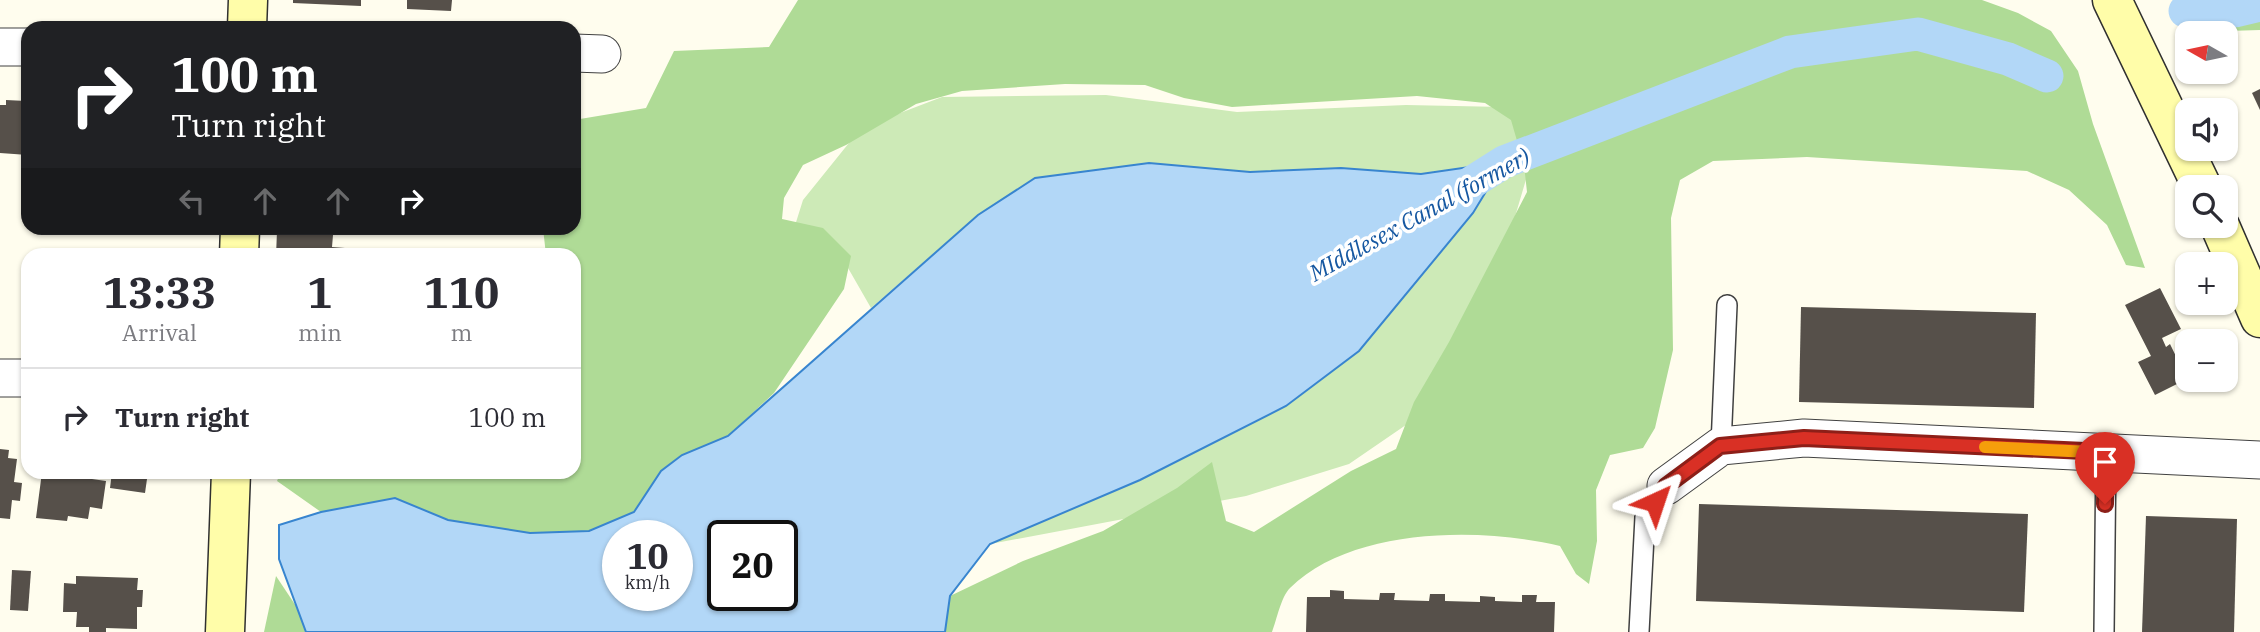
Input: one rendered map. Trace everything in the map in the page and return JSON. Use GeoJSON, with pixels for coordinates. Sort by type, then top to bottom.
{"type":"FeatureCollection","features":[{"type":"Feature","properties":{"kind":"main road"},"geometry":{"type":"LineString","coordinates":[[247,21],[248,0]]}},
{"type":"Feature","properties":{"kind":"main road"},"geometry":{"type":"LineString","coordinates":[[2112,0],[2196,175]]}},
{"type":"Feature","properties":{"kind":"main road"},"geometry":{"type":"LineString","coordinates":[[2229,238],[2251,268],[2260,318]]}},
{"type":"Feature","properties":{"kind":"main road"},"geometry":{"type":"LineString","coordinates":[[225,632],[231,479]]}},
{"type":"Feature","properties":{"kind":"street"},"geometry":{"type":"LineString","coordinates":[[0,47],[21,47]]}},
{"type":"Feature","properties":{"kind":"street"},"geometry":{"type":"LineString","coordinates":[[0,378],[21,378]]}},
{"type":"Feature","properties":{"kind":"street"},"geometry":{"type":"LineString","coordinates":[[1666,486],[1720,446],[1804,438],[2260,460]]}},
{"type":"Feature","properties":{"kind":"lane"},"geometry":{"type":"LineString","coordinates":[[1720,446],[1727,304]]}},
{"type":"Feature","properties":{"kind":"lane"},"geometry":{"type":"LineString","coordinates":[[2104,632],[2106,452]]}},
{"type":"Feature","properties":{"kind":"lane"},"geometry":{"type":"LineString","coordinates":[[1639,632],[1645,517],[1666,486]]}},
{"type":"Feature","properties":{"kind":"green space"},"geometry":{"type":"Polygon","coordinates":[[[798,0],[1982,0],[2018,13],[2051,31],[2078,71],[2093,124],[2145,268],[2126,265],[2107,225],[2069,190],[2027,171],[1807,157],[1713,161],[1680,180],[1671,218],[1673,350],[1655,428],[1643,448],[1610,455],[1596,490],[1597,541],[1589,584],[1576,574],[1560,546],[1493,536],[1419,537],[1382,543],[1347,553],[1316,568],[1287,592],[1272,632],[945,632],[950,596],[1023,561],[1103,531],[1177,488],[1212,462],[1226,521],[1254,532],[1351,471],[1396,449],[1414,402],[1449,342],[1527,192],[1524,165],[1511,120],[1485,103],[1417,96],[1232,107],[1184,98],[1145,85],[1065,84],[962,91],[916,104],[846,145],[803,165],[784,198],[782,219],[823,228],[851,256],[844,289],[774,393],[728,436],[682,455],[661,471],[634,512],[615,520],[602,520],[602,526],[589,531],[530,533],[448,520],[395,498],[321,512],[277,481],[581,479],[581,248],[545,248],[544,235],[581,235],[581,119],[646,108],[674,51],[769,47],[798,0]]]}},
{"type":"Feature","properties":{"kind":"green space"},"geometry":{"type":"Polygon","coordinates":[[[2181,0],[2260,0],[2260,30],[2238,31],[2238,21],[2180,21],[2181,0]]]}},
{"type":"Feature","properties":{"kind":"green space"},"geometry":{"type":"Polygon","coordinates":[[[1106,95],[1237,112],[1406,105],[1504,107],[1538,139],[1506,247],[1419,416],[1349,464],[1246,496],[990,544],[1286,406],[1359,351],[1503,162],[1421,174],[1341,168],[1250,172],[978,215],[871,308],[840,254],[792,235],[803,200],[861,128],[942,97],[1106,95]]]}},
{"type":"Feature","properties":{"kind":"green space"},"geometry":{"type":"Polygon","coordinates":[[[276,576],[296,606],[306,632],[264,632],[276,576]]]}},
{"type":"Feature","properties":{"kind":"water"},"geometry":{"type":"Polygon","coordinates":[[[1504,162],[1473,213],[1359,351],[1286,406],[1140,480],[990,544],[950,596],[945,632],[306,632],[279,559],[279,525],[321,512],[395,498],[448,520],[530,533],[589,531],[602,526],[602,611],[693,611],[693,520],[615,520],[634,512],[661,471],[682,455],[728,436],[978,215],[1035,178],[1149,163],[1250,172],[1341,168],[1421,174],[1504,162]]]}},
{"type":"Feature","properties":{"kind":"building"},"geometry":{"type":"Polygon","coordinates":[[[293,0],[361,0],[361,6],[293,3],[293,0]]]}},
{"type":"Feature","properties":{"kind":"building"},"geometry":{"type":"Polygon","coordinates":[[[407,0],[452,0],[451,11],[407,9],[407,0]]]}},
{"type":"Feature","properties":{"kind":"building"},"geometry":{"type":"Polygon","coordinates":[[[2260,89],[2260,110],[2252,93],[2260,89]]]}},
{"type":"Feature","properties":{"kind":"building"},"geometry":{"type":"Polygon","coordinates":[[[6,100],[21,101],[21,154],[0,153],[0,105],[6,105],[6,100]]]}},
{"type":"Feature","properties":{"kind":"building"},"geometry":{"type":"Polygon","coordinates":[[[277,235],[333,235],[332,247],[345,248],[276,248],[277,235]]]}},
{"type":"Feature","properties":{"kind":"building"},"geometry":{"type":"Polygon","coordinates":[[[2160,288],[2181,329],[2175,329],[2175,332],[2162,338],[2166,347],[2170,344],[2175,354],[2175,385],[2155,395],[2138,362],[2151,356],[2125,305],[2160,288]]]}},
{"type":"Feature","properties":{"kind":"building"},"geometry":{"type":"Polygon","coordinates":[[[1801,307],[2036,313],[2034,408],[1799,402],[1801,307]]]}},
{"type":"Feature","properties":{"kind":"building"},"geometry":{"type":"Polygon","coordinates":[[[0,449],[9,450],[8,458],[17,459],[14,482],[22,483],[20,501],[12,500],[10,519],[0,518],[0,449]]]}},
{"type":"Feature","properties":{"kind":"building"},"geometry":{"type":"Polygon","coordinates":[[[41,479],[106,481],[102,509],[90,507],[88,519],[68,516],[67,521],[36,518],[41,479]]]}},
{"type":"Feature","properties":{"kind":"building"},"geometry":{"type":"Polygon","coordinates":[[[111,479],[147,479],[145,493],[110,488],[111,479]]]}},
{"type":"Feature","properties":{"kind":"building"},"geometry":{"type":"Polygon","coordinates":[[[1699,504],[2028,514],[2024,612],[1696,601],[1699,504]]]}},
{"type":"Feature","properties":{"kind":"building"},"geometry":{"type":"Polygon","coordinates":[[[2146,516],[2237,519],[2234,632],[2142,632],[2146,516]]]}},
{"type":"Feature","properties":{"kind":"building"},"geometry":{"type":"Polygon","coordinates":[[[12,570],[31,571],[28,611],[10,610],[12,570]]]}},
{"type":"Feature","properties":{"kind":"building"},"geometry":{"type":"Polygon","coordinates":[[[76,576],[138,578],[137,590],[143,590],[142,607],[137,607],[137,629],[106,628],[106,632],[89,632],[89,627],[76,627],[77,612],[63,612],[64,583],[76,584],[76,576]]]}},
{"type":"Feature","properties":{"kind":"building"},"geometry":{"type":"Polygon","coordinates":[[[1330,590],[1344,591],[1344,599],[1379,600],[1380,593],[1395,593],[1394,600],[1429,601],[1430,594],[1445,594],[1445,601],[1480,602],[1480,596],[1495,597],[1495,601],[1522,602],[1522,595],[1537,595],[1536,602],[1555,602],[1554,632],[1306,632],[1307,597],[1330,597],[1330,590]]]}},
{"type":"Feature","properties":{"kind":"waterway","name":"MIddlesex Canal (former)"},"geometry":{"type":"LineString","coordinates":[[2185,11],[2235,11],[2260,5]]}},
{"type":"Feature","properties":{"kind":"waterway","name":"MIddlesex Canal (former)"},"geometry":{"type":"LineString","coordinates":[[1466,186],[1504,162],[1790,52],[1918,34],[2008,59],[2047,76]]}},
{"type":"Feature","properties":{"kind":"slow traffic"},"geometry":{"type":"LineString","coordinates":[[1985,447],[2090,452]]}},
{"type":"Feature","properties":{"kind":"route"},"geometry":{"type":"LineString","coordinates":[[1655,502],[1666,486],[1720,446],[1804,438],[2106,452],[2105,504]]}}]}
